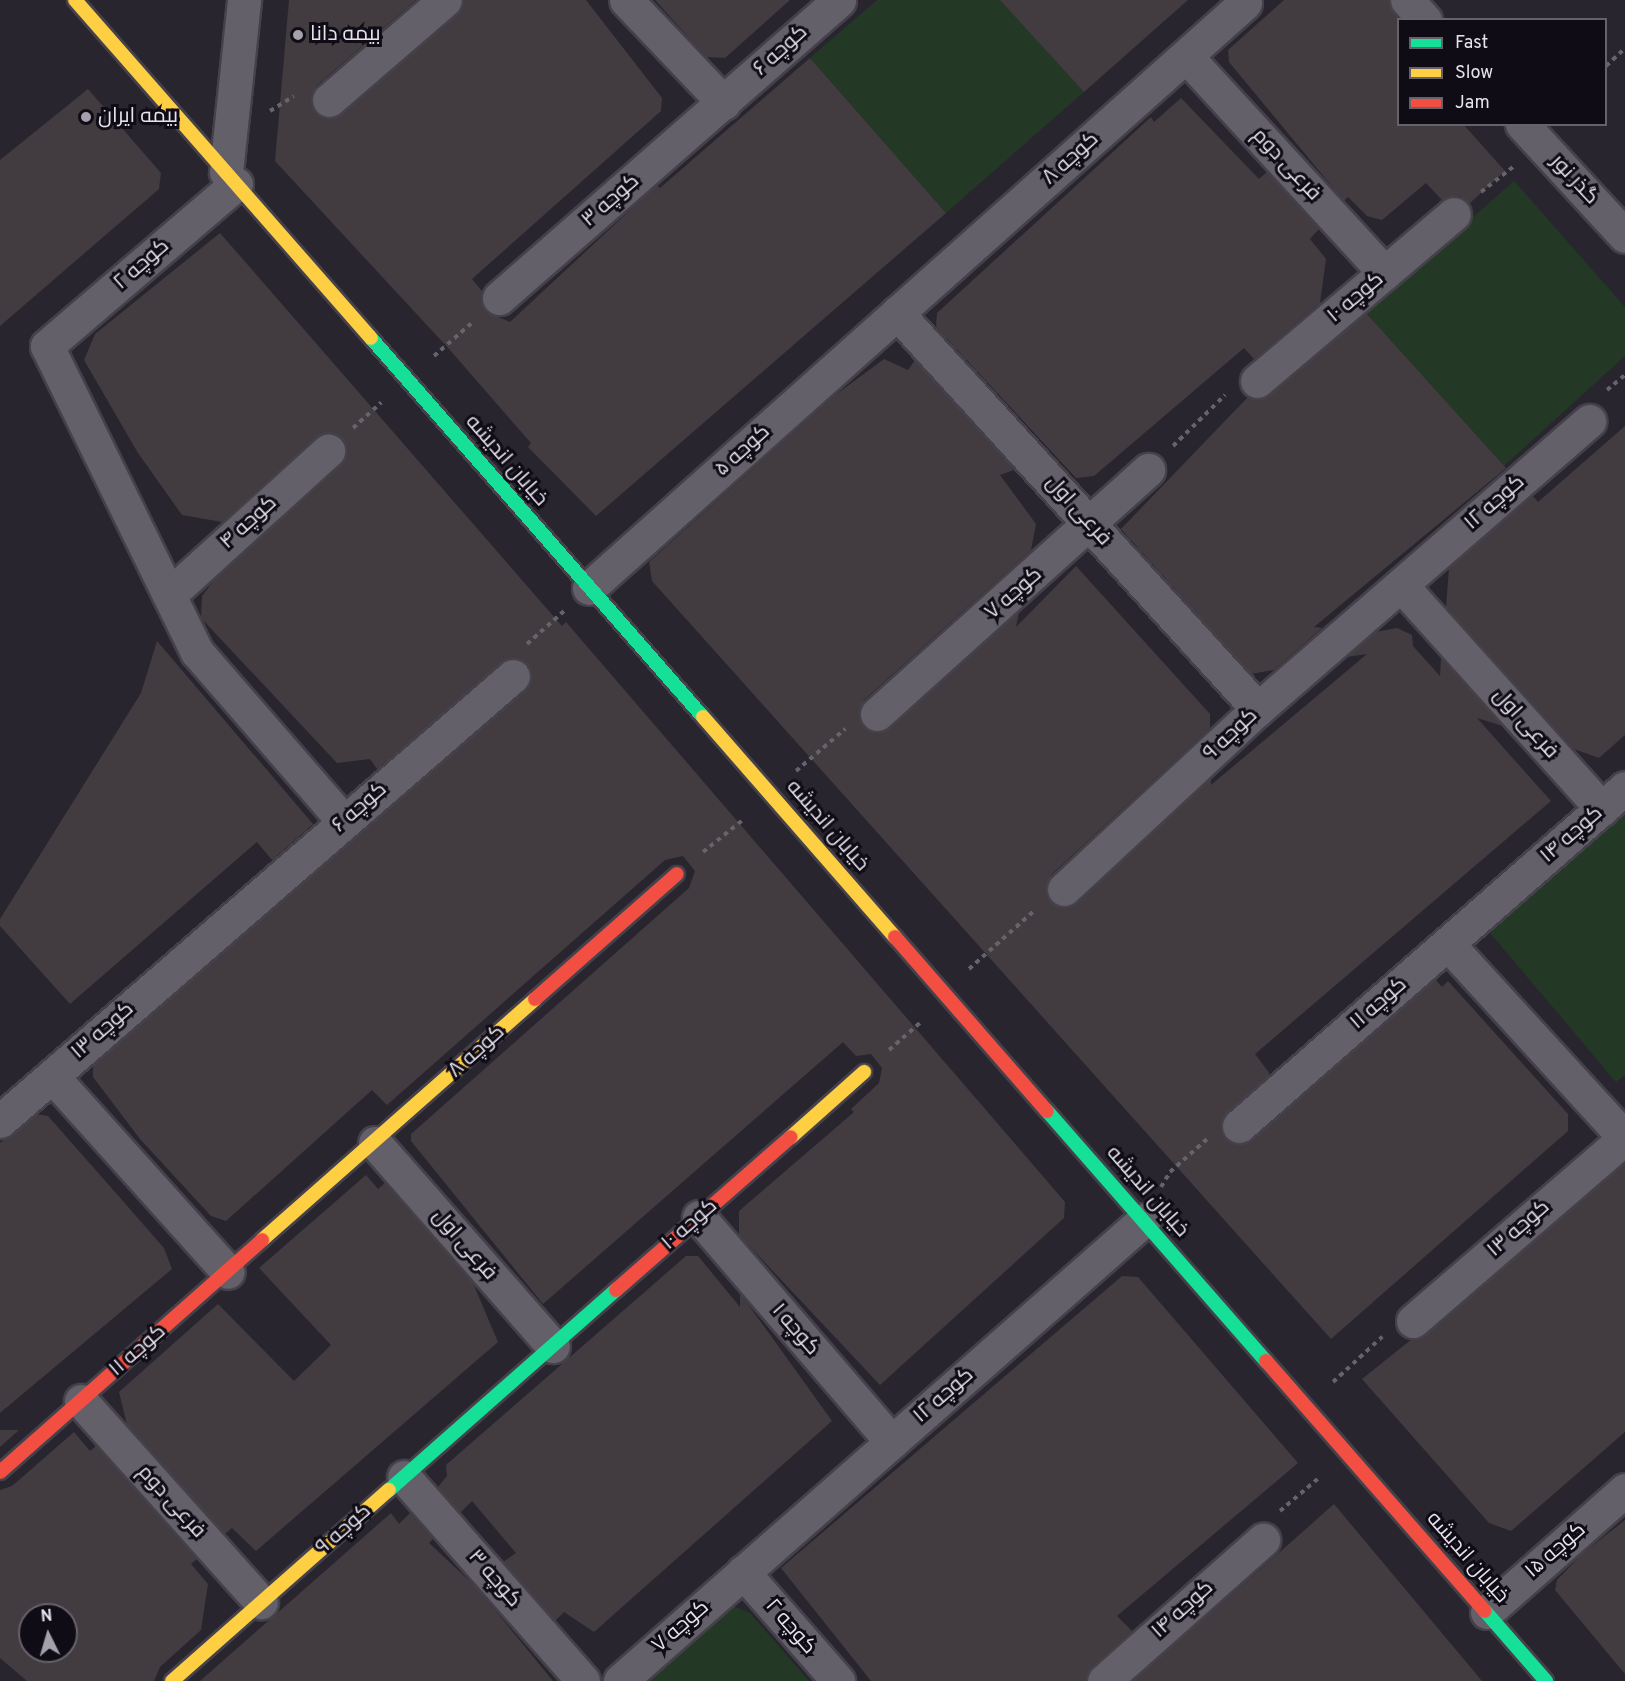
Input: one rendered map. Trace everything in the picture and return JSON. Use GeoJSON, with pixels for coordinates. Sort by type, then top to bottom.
{"type":"FeatureCollection","features":[{"type":"Feature","properties":{"kind":"street","name":"خیابان اندیشه"},"geometry":{"type":"LineString","coordinates":[[75,0],[1546,1681]]}},
{"type":"Feature","properties":{"kind":"street"},"geometry":{"type":"LineString","coordinates":[[231,178],[244,0]]}},
{"type":"Feature","properties":{"kind":"street"},"geometry":{"type":"LineString","coordinates":[[329,100],[445,0]]}},
{"type":"Feature","properties":{"kind":"street"},"geometry":{"type":"LineString","coordinates":[[626,0],[724,103]]}},
{"type":"Feature","properties":{"kind":"street","name":"کوچه ۶"},"geometry":{"type":"LineString","coordinates":[[724,103],[839,0]]}},
{"type":"Feature","properties":{"kind":"street"},"geometry":{"type":"LineString","coordinates":[[1407,0],[1423,18]]}},
{"type":"Feature","properties":{"kind":"street","name":"کوچه ۸"},"geometry":{"type":"LineString","coordinates":[[897,313],[1245,3]]}},
{"type":"Feature","properties":{"kind":"street","name":"فرعی دوم"},"geometry":{"type":"LineString","coordinates":[[1186,56],[1385,273]]}},
{"type":"Feature","properties":{"kind":"street","name":"کوچه ۳"},"geometry":{"type":"LineString","coordinates":[[499,298],[724,103]]}},
{"type":"Feature","properties":{"kind":"street","name":"گذر نور"},"geometry":{"type":"LineString","coordinates":[[1531,134],[1625,236]]}},
{"type":"Feature","properties":{"kind":"street","name":"کوچه ۲"},"geometry":{"type":"LineString","coordinates":[[169,595],[47,346],[231,178]]}},
{"type":"Feature","properties":{"kind":"street","name":"کوچه ۱۰"},"geometry":{"type":"LineString","coordinates":[[1257,381],[1454,214]]}},
{"type":"Feature","properties":{"kind":"street","name":"فرعی اول"},"geometry":{"type":"LineString","coordinates":[[897,313],[1258,710]]}},
{"type":"Feature","properties":{"kind":"street","name":"کوچه ۵"},"geometry":{"type":"LineString","coordinates":[[589,588],[897,313]]}},
{"type":"Feature","properties":{"kind":"street","name":"کوچه ۱۲"},"geometry":{"type":"LineString","coordinates":[[1401,585],[1589,421]]}},
{"type":"Feature","properties":{"kind":"street","name":"کوچه ۴"},"geometry":{"type":"LineString","coordinates":[[169,595],[328,451]]}},
{"type":"Feature","properties":{"kind":"street","name":"کوچه ۷"},"geometry":{"type":"LineString","coordinates":[[877,714],[1091,526],[1148,470]]}},
{"type":"Feature","properties":{"kind":"street","name":"فرعی اول"},"geometry":{"type":"LineString","coordinates":[[1401,585],[1613,799]]}},
{"type":"Feature","properties":{"kind":"street","name":"کوچه ۹"},"geometry":{"type":"LineString","coordinates":[[1064,889],[1258,710],[1401,585]]}},
{"type":"Feature","properties":{"kind":"street"},"geometry":{"type":"LineString","coordinates":[[169,595],[197,652],[344,822]]}},
{"type":"Feature","properties":{"kind":"street","name":"کوچه ۶"},"geometry":{"type":"LineString","coordinates":[[207,941],[513,676]]}},
{"type":"Feature","properties":{"kind":"street","name":"کوچه ۱۴"},"geometry":{"type":"LineString","coordinates":[[1520,881],[1613,799]]}},
{"type":"Feature","properties":{"kind":"street","name":"کوچه ۸"},"geometry":{"type":"LineString","coordinates":[[275,1230],[677,874]]}},
{"type":"Feature","properties":{"kind":"street","name":"کوچه ۱۱"},"geometry":{"type":"LineString","coordinates":[[1239,1126],[1520,881]]}},
{"type":"Feature","properties":{"kind":"street","name":"کوچه ۱۳"},"geometry":{"type":"LineString","coordinates":[[0,1121],[207,941]]}},
{"type":"Feature","properties":{"kind":"street"},"geometry":{"type":"LineString","coordinates":[[1448,944],[1625,1138]]}},
{"type":"Feature","properties":{"kind":"street","name":"کوچه ۱۰"},"geometry":{"type":"LineString","coordinates":[[515,1379],[864,1072]]}},
{"type":"Feature","properties":{"kind":"street"},"geometry":{"type":"LineString","coordinates":[[52,1076],[228,1272]]}},
{"type":"Feature","properties":{"kind":"street","name":"کوچه ۱۳"},"geometry":{"type":"LineString","coordinates":[[1413,1321],[1625,1138]]}},
{"type":"Feature","properties":{"kind":"street","name":"فرعی اول"},"geometry":{"type":"LineString","coordinates":[[375,1143],[553,1346]]}},
{"type":"Feature","properties":{"kind":"street","name":"کوچه ۱"},"geometry":{"type":"LineString","coordinates":[[699,1217],[892,1442]]}},
{"type":"Feature","properties":{"kind":"street","name":"کوچه ۱۲"},"geometry":{"type":"LineString","coordinates":[[743,1572],[1144,1220]]}},
{"type":"Feature","properties":{"kind":"street","name":"کوچه ۱۱"},"geometry":{"type":"LineString","coordinates":[[0,1472],[275,1230]]}},
{"type":"Feature","properties":{"kind":"street","name":"کوچه ۹"},"geometry":{"type":"LineString","coordinates":[[172,1681],[515,1379]]}},
{"type":"Feature","properties":{"kind":"street","name":"فرعی دوم"},"geometry":{"type":"LineString","coordinates":[[81,1401],[261,1602]]}},
{"type":"Feature","properties":{"kind":"street","name":"کوچه ۳"},"geometry":{"type":"LineString","coordinates":[[404,1477],[583,1681]]}},
{"type":"Feature","properties":{"kind":"street","name":"کوچه ۱۵"},"geometry":{"type":"LineString","coordinates":[[1487,1612],[1625,1490]]}},
{"type":"Feature","properties":{"kind":"street","name":"کوچه ۱۴"},"geometry":{"type":"LineString","coordinates":[[1104,1681],[1263,1539]]}},
{"type":"Feature","properties":{"kind":"street","name":"کوچه ۲"},"geometry":{"type":"LineString","coordinates":[[743,1572],[838,1681]]}},
{"type":"Feature","properties":{"kind":"street","name":"کوچه ۷"},"geometry":{"type":"LineString","coordinates":[[620,1681],[743,1572]]}},
{"type":"Feature","properties":{"kind":"path"},"geometry":{"type":"LineString","coordinates":[[1607,64],[1625,48]]}},
{"type":"Feature","properties":{"kind":"path"},"geometry":{"type":"LineString","coordinates":[[267,114],[312,86],[329,100]]}},
{"type":"Feature","properties":{"kind":"path"},"geometry":{"type":"LineString","coordinates":[[1454,214],[1531,134]]}},
{"type":"Feature","properties":{"kind":"path"},"geometry":{"type":"LineString","coordinates":[[328,451],[499,298]]}},
{"type":"Feature","properties":{"kind":"path"},"geometry":{"type":"LineString","coordinates":[[1148,470],[1252,373],[1257,381]]}},
{"type":"Feature","properties":{"kind":"path"},"geometry":{"type":"LineString","coordinates":[[513,676],[503,665],[589,588]]}},
{"type":"Feature","properties":{"kind":"path"},"geometry":{"type":"LineString","coordinates":[[677,874],[773,797],[803,763],[871,708],[877,714]]}},
{"type":"Feature","properties":{"kind":"path"},"geometry":{"type":"LineString","coordinates":[[864,1072],[949,997],[974,964],[1064,889]]}},
{"type":"Feature","properties":{"kind":"path"},"geometry":{"type":"LineString","coordinates":[[1144,1220],[1170,1172],[1230,1118],[1239,1126]]}},
{"type":"Feature","properties":{"kind":"path"},"geometry":{"type":"LineString","coordinates":[[1313,1413],[1338,1373],[1408,1315],[1413,1321]]}},
{"type":"Feature","properties":{"kind":"path"},"geometry":{"type":"LineString","coordinates":[[1263,1539],[1254,1532],[1348,1454]]}},
{"type":"Feature","properties":{"kind":"green space"},"geometry":{"type":"Polygon","coordinates":[[[877,0],[1001,0],[1084,92],[946,213],[810,58],[877,0]]]}},
{"type":"Feature","properties":{"kind":"green space"},"geometry":{"type":"Polygon","coordinates":[[[1514,181],[1625,307],[1625,356],[1504,466],[1365,312],[1514,181]]]}},
{"type":"Feature","properties":{"kind":"green space"},"geometry":{"type":"Polygon","coordinates":[[[1625,810],[1625,1075],[1616,1082],[1485,927],[1625,810]]]}},
{"type":"Feature","properties":{"kind":"green space"},"geometry":{"type":"Polygon","coordinates":[[[726,1603],[750,1613],[809,1681],[635,1681],[726,1603]]]}},
{"type":"Feature","properties":{"kind":"building"},"geometry":{"type":"Polygon","coordinates":[[[289,0],[416,0],[316,86],[311,104],[323,118],[341,114],[457,14],[463,0],[586,0],[662,98],[661,111],[472,279],[482,291],[485,311],[510,322],[657,185],[660,188],[810,58],[946,213],[596,516],[528,447],[531,443],[449,349],[275,161],[289,0]]]}},
{"type":"Feature","properties":{"kind":"building"},"geometry":{"type":"Polygon","coordinates":[[[655,0],[790,0],[725,58],[706,57],[655,0]]]}},
{"type":"Feature","properties":{"kind":"building"},"geometry":{"type":"Polygon","coordinates":[[[1000,0],[1188,0],[1084,92],[1000,0]]]}},
{"type":"Feature","properties":{"kind":"building"},"geometry":{"type":"Polygon","coordinates":[[[1284,0],[1389,0],[1398,18],[1397,126],[1465,126],[1505,171],[1469,204],[1460,196],[1442,200],[1426,183],[1382,220],[1367,216],[1348,197],[1344,201],[1229,62],[1228,50],[1284,0]]]}},
{"type":"Feature","properties":{"kind":"building"},"geometry":{"type":"Polygon","coordinates":[[[88,89],[161,173],[159,189],[0,326],[0,160],[88,89]]]}},
{"type":"Feature","properties":{"kind":"building"},"geometry":{"type":"Polygon","coordinates":[[[1181,98],[1259,179],[1267,172],[1319,229],[1310,239],[1326,259],[1320,303],[1254,359],[1244,348],[1094,476],[1076,478],[936,327],[937,313],[1151,117],[1154,122],[1181,98]]]}},
{"type":"Feature","properties":{"kind":"building"},"geometry":{"type":"Polygon","coordinates":[[[220,233],[562,626],[566,622],[1065,1202],[1064,1218],[880,1385],[739,1235],[739,1211],[854,1112],[851,1109],[879,1083],[882,1068],[871,1054],[856,1056],[843,1042],[543,1304],[411,1141],[411,1134],[689,888],[695,871],[683,856],[665,860],[387,1105],[372,1090],[226,1221],[211,1216],[140,1139],[93,1077],[93,1065],[531,682],[527,663],[509,658],[377,769],[370,759],[337,763],[201,618],[202,596],[215,579],[341,465],[346,448],[334,433],[316,437],[222,522],[182,515],[138,453],[84,360],[95,334],[220,233]]]}},
{"type":"Feature","properties":{"kind":"building"},"geometry":{"type":"Polygon","coordinates":[[[1366,313],[1506,468],[1314,627],[1322,628],[1274,670],[1251,674],[1121,529],[1248,397],[1269,395],[1366,313]]]}},
{"type":"Feature","properties":{"kind":"building"},"geometry":{"type":"Polygon","coordinates":[[[884,359],[908,370],[915,360],[1014,470],[1000,475],[1036,524],[1031,550],[864,700],[859,717],[864,727],[880,732],[890,728],[1019,612],[1016,627],[1076,566],[1210,714],[1210,728],[1051,875],[1046,893],[1051,902],[1068,907],[1077,903],[1211,779],[1211,785],[1367,654],[1346,657],[1375,632],[1397,628],[1412,635],[1413,646],[1440,676],[1441,658],[1503,726],[1477,718],[1551,801],[1255,1054],[1270,1074],[1222,1119],[1225,1139],[1234,1144],[1251,1140],[1435,979],[1442,987],[1448,981],[1568,1114],[1568,1131],[1331,1339],[652,581],[649,562],[834,396],[884,359]]]}},
{"type":"Feature","properties":{"kind":"building"},"geometry":{"type":"Polygon","coordinates":[[[1625,426],[1625,735],[1599,758],[1574,749],[1446,607],[1449,568],[1532,495],[1538,502],[1625,426]]]}},
{"type":"Feature","properties":{"kind":"building"},"geometry":{"type":"Polygon","coordinates":[[[157,641],[313,824],[272,860],[257,842],[70,1004],[0,926],[0,919],[141,693],[157,641]]]}},
{"type":"Feature","properties":{"kind":"building"},"geometry":{"type":"Polygon","coordinates":[[[36,1114],[48,1116],[122,1200],[164,1248],[172,1269],[0,1413],[0,1143],[36,1114]]]}},
{"type":"Feature","properties":{"kind":"building"},"geometry":{"type":"Polygon","coordinates":[[[1625,1163],[1625,1432],[1511,1531],[1489,1523],[1362,1379],[1412,1339],[1425,1335],[1625,1163]]]}},
{"type":"Feature","properties":{"kind":"building"},"geometry":{"type":"Polygon","coordinates":[[[366,1175],[378,1189],[385,1183],[473,1283],[498,1342],[256,1551],[232,1528],[225,1534],[127,1425],[119,1392],[218,1304],[294,1381],[331,1345],[259,1268],[366,1175]]]}},
{"type":"Feature","properties":{"kind":"building"},"geometry":{"type":"Polygon","coordinates":[[[686,1256],[698,1256],[740,1307],[740,1293],[832,1421],[594,1632],[564,1612],[555,1621],[503,1562],[516,1553],[472,1501],[460,1513],[438,1487],[447,1476],[446,1465],[686,1256]]]}},
{"type":"Feature","properties":{"kind":"building"},"geometry":{"type":"Polygon","coordinates":[[[1122,1276],[1138,1277],[1298,1463],[1117,1616],[1132,1631],[1092,1667],[1086,1681],[871,1681],[781,1568],[1122,1276]]]}},
{"type":"Feature","properties":{"kind":"building"},"geometry":{"type":"Polygon","coordinates":[[[0,1430],[19,1430],[0,1447],[0,1430]]]}},
{"type":"Feature","properties":{"kind":"building"},"geometry":{"type":"Polygon","coordinates":[[[74,1432],[90,1451],[96,1446],[197,1559],[191,1564],[208,1584],[201,1630],[160,1667],[154,1681],[27,1681],[0,1658],[0,1490],[12,1486],[74,1432]]]}},
{"type":"Feature","properties":{"kind":"building"},"geometry":{"type":"Polygon","coordinates":[[[1334,1504],[1482,1681],[1132,1681],[1255,1574],[1334,1504]]]}},
{"type":"Feature","properties":{"kind":"building"},"geometry":{"type":"Polygon","coordinates":[[[391,1513],[399,1524],[410,1513],[433,1539],[429,1543],[476,1587],[553,1681],[200,1681],[391,1513]]]}},
{"type":"Feature","properties":{"kind":"building"},"geometry":{"type":"Polygon","coordinates":[[[1625,1520],[1625,1674],[1555,1590],[1557,1580],[1582,1554],[1625,1520]]]}},
{"type":"Feature","properties":{"kind":"traffic: fast"},"geometry":{"type":"LineString","coordinates":[[371,338],[703,717]]}},
{"type":"Feature","properties":{"kind":"traffic: fast"},"geometry":{"type":"LineString","coordinates":[[1047,1111],[1266,1361]]}},
{"type":"Feature","properties":{"kind":"traffic: fast"},"geometry":{"type":"LineString","coordinates":[[389,1490],[616,1290]]}},
{"type":"Feature","properties":{"kind":"traffic: fast"},"geometry":{"type":"LineString","coordinates":[[1485,1611],[1546,1681]]}},
{"type":"Feature","properties":{"kind":"traffic: slow"},"geometry":{"type":"LineString","coordinates":[[75,0],[371,338]]}},
{"type":"Feature","properties":{"kind":"traffic: slow"},"geometry":{"type":"LineString","coordinates":[[703,717],[895,937]]}},
{"type":"Feature","properties":{"kind":"traffic: slow"},"geometry":{"type":"LineString","coordinates":[[262,1240],[535,999]]}},
{"type":"Feature","properties":{"kind":"traffic: slow"},"geometry":{"type":"LineString","coordinates":[[791,1137],[864,1072]]}},
{"type":"Feature","properties":{"kind":"traffic: slow"},"geometry":{"type":"LineString","coordinates":[[172,1681],[389,1490]]}},
{"type":"Feature","properties":{"kind":"traffic: jam"},"geometry":{"type":"LineString","coordinates":[[535,999],[677,874]]}},
{"type":"Feature","properties":{"kind":"traffic: jam"},"geometry":{"type":"LineString","coordinates":[[895,937],[1047,1111]]}},
{"type":"Feature","properties":{"kind":"traffic: jam"},"geometry":{"type":"LineString","coordinates":[[616,1290],[791,1137]]}},
{"type":"Feature","properties":{"kind":"traffic: jam"},"geometry":{"type":"LineString","coordinates":[[0,1472],[262,1240]]}},
{"type":"Feature","properties":{"kind":"traffic: jam"},"geometry":{"type":"LineString","coordinates":[[1266,1361],[1485,1611]]}},
{"type":"Feature","properties":{"kind":"place","name":"بیمه دانا"},"geometry":{"type":"Point","coordinates":[298,35]}},
{"type":"Feature","properties":{"kind":"place","name":"بیمه ایران"},"geometry":{"type":"Point","coordinates":[86,117]}}]}
